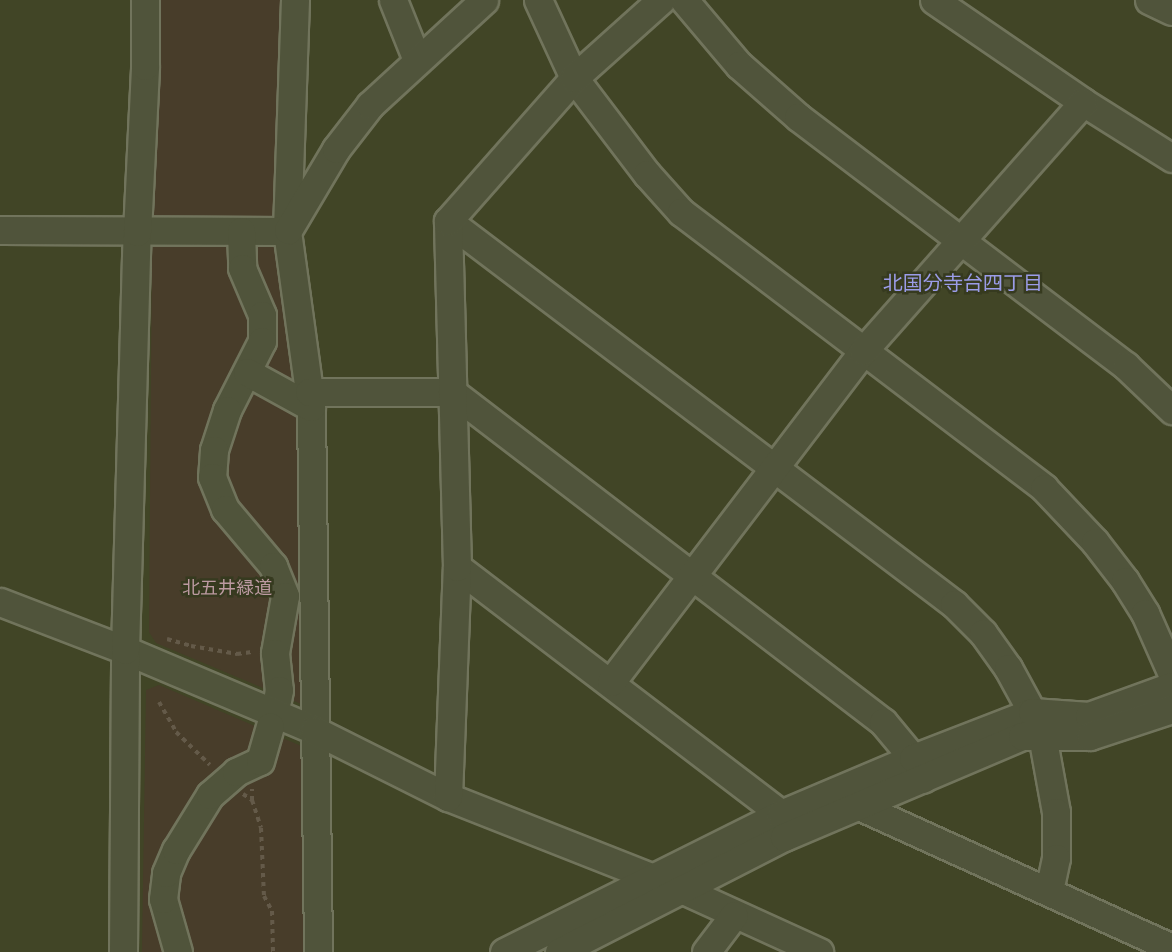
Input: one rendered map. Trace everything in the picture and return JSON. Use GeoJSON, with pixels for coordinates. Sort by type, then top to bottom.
{"type":"FeatureCollection","features":[{"type":"Feature","properties":{"kind":"street"},"geometry":{"type":"LineString","coordinates":[[123,952],[125,650],[137,232],[145,66],[145,0]]}},
{"type":"Feature","properties":{"kind":"street"},"geometry":{"type":"LineString","coordinates":[[295,0],[287,231],[310,400],[318,952]]}},
{"type":"Feature","properties":{"kind":"street"},"geometry":{"type":"LineString","coordinates":[[393,0],[417,60]]}},
{"type":"Feature","properties":{"kind":"street"},"geometry":{"type":"LineString","coordinates":[[287,231],[343,140],[370,105],[484,0]]}},
{"type":"Feature","properties":{"kind":"street"},"geometry":{"type":"LineString","coordinates":[[538,0],[574,78],[647,174],[681,212],[1017,466],[1072,516],[1125,581],[1145,613],[1172,674]]}},
{"type":"Feature","properties":{"kind":"street"},"geometry":{"type":"LineString","coordinates":[[448,797],[457,567],[448,221],[574,78],[661,0]]}},
{"type":"Feature","properties":{"kind":"street"},"geometry":{"type":"LineString","coordinates":[[684,0],[740,65],[798,117],[1126,366],[1172,410]]}},
{"type":"Feature","properties":{"kind":"street"},"geometry":{"type":"LineString","coordinates":[[934,0],[1083,102],[1172,158]]}},
{"type":"Feature","properties":{"kind":"street"},"geometry":{"type":"LineString","coordinates":[[1149,0],[1172,11]]}},
{"type":"Feature","properties":{"kind":"street"},"geometry":{"type":"LineString","coordinates":[[611,682],[863,351],[1083,102]]}},
{"type":"Feature","properties":{"kind":"street"},"geometry":{"type":"LineString","coordinates":[[448,221],[954,604],[990,641],[1008,668],[1037,724],[1056,812],[1056,858],[1049,891]]}},
{"type":"Feature","properties":{"kind":"street"},"geometry":{"type":"LineString","coordinates":[[0,230],[287,231]]}},
{"type":"Feature","properties":{"kind":"street"},"geometry":{"type":"LineString","coordinates":[[241,231],[242,268],[262,315],[262,341],[227,410],[214,450],[212,477],[225,509],[273,566],[285,596],[276,647],[279,690],[277,700]]}},
{"type":"Feature","properties":{"kind":"street"},"geometry":{"type":"LineString","coordinates":[[247,372],[310,400],[452,392],[883,722],[918,768]]}},
{"type":"Feature","properties":{"kind":"street"},"geometry":{"type":"LineString","coordinates":[[457,567],[611,682],[781,814]]}},
{"type":"Feature","properties":{"kind":"street"},"geometry":{"type":"LineString","coordinates":[[0,602],[125,650],[314,730],[448,797],[681,889],[819,952]]}},
{"type":"Feature","properties":{"kind":"street"},"geometry":{"type":"LineString","coordinates":[[504,952],[781,814],[918,768],[1037,724],[1089,716],[1172,686]]}},
{"type":"Feature","properties":{"kind":"street"},"geometry":{"type":"LineString","coordinates":[[1037,724],[1090,736],[1172,710]]}},
{"type":"Feature","properties":{"kind":"street"},"geometry":{"type":"LineString","coordinates":[[178,952],[163,899],[166,873],[176,850],[210,795],[236,772],[260,761],[270,726]]}},
{"type":"Feature","properties":{"kind":"street"},"geometry":{"type":"LineString","coordinates":[[559,952],[784,837],[858,806],[918,768]]}},
{"type":"Feature","properties":{"kind":"street"},"geometry":{"type":"LineString","coordinates":[[858,806],[1172,948]]}},
{"type":"Feature","properties":{"kind":"street"},"geometry":{"type":"LineString","coordinates":[[706,952],[734,915]]}},
{"type":"Feature","properties":{"kind":"path"},"geometry":{"type":"LineString","coordinates":[[167,639],[237,654],[276,647]]}},
{"type":"Feature","properties":{"kind":"path"},"geometry":{"type":"LineString","coordinates":[[159,702],[177,732],[210,765],[231,777]]}},
{"type":"Feature","properties":{"kind":"path"},"geometry":{"type":"LineString","coordinates":[[252,800],[261,828],[264,896],[272,911],[273,952]]}},
{"type":"Feature","properties":{"kind":"green space","name":"北五井緑道"},"geometry":{"type":"Polygon","coordinates":[[[157,0],[282,0],[302,389],[306,706],[156,643],[149,632],[152,243],[157,0]]]}},
{"type":"Feature","properties":{"kind":"green space"},"geometry":{"type":"Polygon","coordinates":[[[159,685],[306,748],[308,952],[142,952],[146,690],[159,685]]]}},
{"type":"Feature","properties":{"kind":"district","name":"北国分寺台四丁目"},"geometry":{"type":"Point","coordinates":[963,283]}}]}
